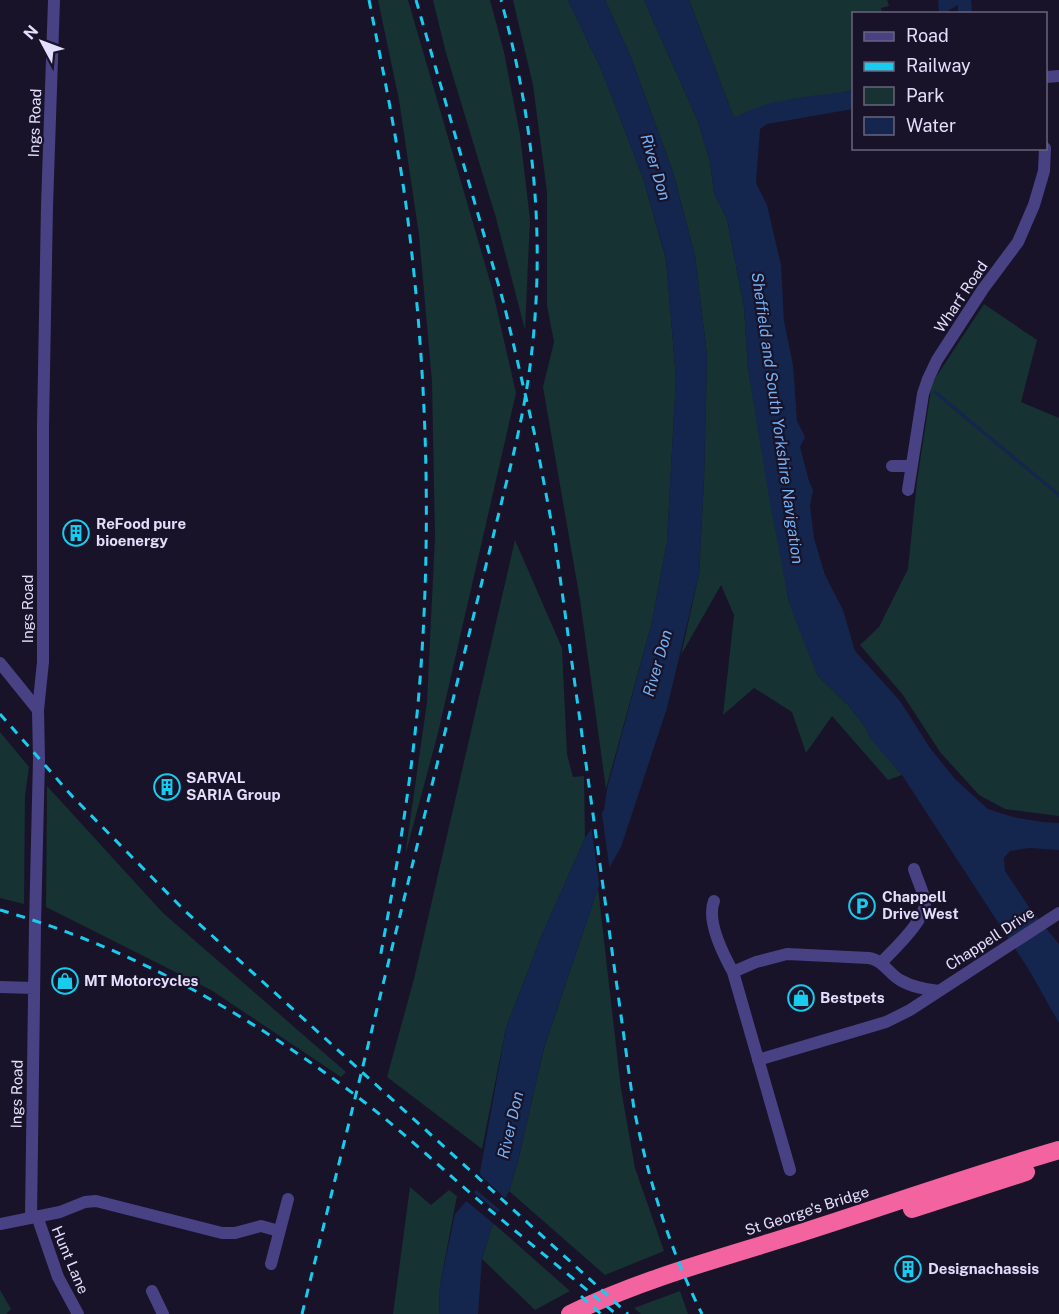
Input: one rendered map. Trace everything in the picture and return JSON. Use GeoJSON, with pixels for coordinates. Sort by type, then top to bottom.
{"type":"FeatureCollection","features":[{"type":"Feature","properties":{"kind":"highway","name":"St George's Bridge"},"geometry":{"type":"LineString","coordinates":[[570,1314],[617,1293],[708,1262],[980,1173],[1059,1150]]}},
{"type":"Feature","properties":{"kind":"highway","name":"St George's Bridge"},"geometry":{"type":"LineString","coordinates":[[597,1314],[662,1289],[1059,1162]]}},
{"type":"Feature","properties":{"kind":"street","name":"Ings Road"},"geometry":{"type":"LineString","coordinates":[[34,1217],[34,988],[38,710],[43,662],[43,414],[54,0]]}},
{"type":"Feature","properties":{"kind":"street","name":"Wharf Road"},"geometry":{"type":"LineString","coordinates":[[908,490],[923,394],[928,379],[937,360],[983,289],[1018,242],[1034,205],[1044,171],[1045,150]]}},
{"type":"Feature","properties":{"kind":"street"},"geometry":{"type":"LineString","coordinates":[[892,466],[911,466]]}},
{"type":"Feature","properties":{"kind":"street"},"geometry":{"type":"LineString","coordinates":[[0,663],[38,710]]}},
{"type":"Feature","properties":{"kind":"street"},"geometry":{"type":"LineString","coordinates":[[881,963],[917,922],[925,909],[925,900],[914,869]]}},
{"type":"Feature","properties":{"kind":"street"},"geometry":{"type":"LineString","coordinates":[[714,901],[711,909],[712,917],[722,951],[733,972],[790,1170]]}},
{"type":"Feature","properties":{"kind":"street","name":"Chappell Drive"},"geometry":{"type":"LineString","coordinates":[[758,1060],[886,1023],[1059,913]]}},
{"type":"Feature","properties":{"kind":"street","name":"Chappell Drive"},"geometry":{"type":"LineString","coordinates":[[733,972],[756,962],[787,954],[869,958],[881,963],[896,977],[916,988],[938,991]]}},
{"type":"Feature","properties":{"kind":"street"},"geometry":{"type":"LineString","coordinates":[[906,1012],[914,996],[908,984]]}},
{"type":"Feature","properties":{"kind":"street"},"geometry":{"type":"LineString","coordinates":[[0,987],[34,988]]}},
{"type":"Feature","properties":{"kind":"street"},"geometry":{"type":"LineString","coordinates":[[271,1264],[288,1199]]}},
{"type":"Feature","properties":{"kind":"street","name":"Hunt Lane"},"geometry":{"type":"LineString","coordinates":[[0,1224],[60,1212],[85,1202],[104,1202],[222,1233],[235,1233],[261,1227],[279,1232]]}},
{"type":"Feature","properties":{"kind":"street","name":"Hunt Lane"},"geometry":{"type":"LineString","coordinates":[[34,1217],[58,1276],[78,1314]]}},
{"type":"Feature","properties":{"kind":"street"},"geometry":{"type":"LineString","coordinates":[[152,1291],[164,1314]]}},
{"type":"Feature","properties":{"kind":"green space"},"geometry":{"type":"Polygon","coordinates":[[[378,0],[408,0],[492,288],[516,393],[438,733],[405,856],[427,702],[435,537],[432,382],[419,235],[399,100],[378,0]]]}},
{"type":"Feature","properties":{"kind":"green space"},"geometry":{"type":"Polygon","coordinates":[[[433,0],[490,0],[504,52],[520,135],[530,219],[525,330],[496,218],[446,53],[433,0]]]}},
{"type":"Feature","properties":{"kind":"green space"},"geometry":{"type":"Polygon","coordinates":[[[513,0],[568,0],[602,71],[643,178],[666,259],[676,378],[667,542],[651,626],[606,789],[580,600],[543,387],[554,342],[547,306],[547,192],[533,85],[513,0]]]}},
{"type":"Feature","properties":{"kind":"green space"},"geometry":{"type":"Polygon","coordinates":[[[605,0],[644,0],[698,121],[710,162],[714,193],[727,219],[744,307],[748,369],[789,602],[818,676],[848,705],[871,738],[902,775],[888,780],[832,716],[806,753],[792,712],[754,688],[723,715],[734,615],[721,585],[681,655],[699,574],[707,355],[695,256],[673,172],[630,55],[605,0]]]}},
{"type":"Feature","properties":{"kind":"green space"},"geometry":{"type":"Polygon","coordinates":[[[689,0],[887,0],[889,6],[881,8],[882,12],[852,12],[852,89],[734,118],[689,0]]]}},
{"type":"Feature","properties":{"kind":"green space"},"geometry":{"type":"Polygon","coordinates":[[[984,304],[1037,340],[1021,402],[1059,418],[1059,816],[1005,809],[979,795],[940,752],[903,695],[860,645],[879,627],[908,569],[917,481],[932,383],[984,304]]]}},
{"type":"Feature","properties":{"kind":"green space"},"geometry":{"type":"Polygon","coordinates":[[[515,540],[562,648],[567,754],[573,777],[584,776],[585,838],[541,937],[506,1028],[482,1149],[387,1077],[414,979],[515,540]]]}},
{"type":"Feature","properties":{"kind":"green space"},"geometry":{"type":"Polygon","coordinates":[[[0,732],[29,767],[25,796],[24,904],[0,898],[0,732]]]}},
{"type":"Feature","properties":{"kind":"green space"},"geometry":{"type":"Polygon","coordinates":[[[47,786],[163,913],[346,1072],[341,1077],[211,990],[46,907],[47,786]]]}},
{"type":"Feature","properties":{"kind":"green space"},"geometry":{"type":"Polygon","coordinates":[[[598,888],[621,1089],[635,1168],[664,1251],[605,1275],[509,1191],[544,1048],[598,888]]]}},
{"type":"Feature","properties":{"kind":"green space"},"geometry":{"type":"Polygon","coordinates":[[[410,1187],[431,1205],[449,1190],[457,1196],[440,1285],[439,1314],[393,1314],[410,1187]]]}},
{"type":"Feature","properties":{"kind":"green space"},"geometry":{"type":"Polygon","coordinates":[[[493,1223],[570,1291],[535,1310],[482,1259],[493,1223]]]}},
{"type":"Feature","properties":{"kind":"green space"},"geometry":{"type":"Polygon","coordinates":[[[0,1290],[11,1309],[6,1314],[0,1314],[0,1290]]]}},
{"type":"Feature","properties":{"kind":"green space"},"geometry":{"type":"Polygon","coordinates":[[[680,1291],[688,1314],[641,1314],[634,1308],[680,1291]]]}},
{"type":"Feature","properties":{"kind":"water","name":"River Don"},"geometry":{"type":"Polygon","coordinates":[[[568,0],[605,0],[630,55],[673,172],[695,256],[707,355],[699,574],[667,708],[621,847],[598,888],[544,1048],[518,1161],[509,1191],[493,1223],[482,1259],[478,1314],[439,1314],[440,1285],[455,1214],[477,1189],[506,1028],[541,937],[585,838],[604,810],[607,789],[651,626],[667,542],[676,378],[666,258],[643,178],[602,71],[568,0]]]}},
{"type":"Feature","properties":{"kind":"water","name":"Sheffield and South Yorkshire Navigation"},"geometry":{"type":"Polygon","coordinates":[[[644,0],[689,0],[734,118],[775,102],[852,89],[852,109],[767,124],[760,129],[756,183],[767,205],[781,265],[784,321],[793,365],[797,421],[805,437],[800,447],[813,490],[810,506],[814,538],[825,575],[843,610],[855,651],[900,701],[930,748],[955,779],[988,809],[1013,817],[1059,823],[1059,850],[1029,848],[1010,851],[1004,858],[1005,871],[1031,910],[1059,944],[1059,1023],[1029,970],[902,775],[870,738],[866,728],[848,705],[818,676],[804,642],[789,602],[770,503],[748,369],[744,307],[727,219],[714,193],[710,162],[698,121],[644,0]]]}},
{"type":"Feature","properties":{"kind":"water"},"geometry":{"type":"Polygon","coordinates":[[[938,0],[971,0],[972,12],[958,12],[958,5],[948,12],[939,12],[938,0]]]}},
{"type":"Feature","properties":{"kind":"pier"},"geometry":{"type":"Polygon","coordinates":[[[601,807],[610,872],[600,891],[591,824],[601,807]]]}},
{"type":"Feature","properties":{"kind":"pier"},"geometry":{"type":"Polygon","coordinates":[[[477,1172],[507,1200],[501,1211],[474,1188],[477,1172]]]}},
{"type":"Feature","properties":{"kind":"pier"},"geometry":{"type":"Polygon","coordinates":[[[472,1191],[500,1214],[495,1225],[464,1199],[472,1191]]]}},
{"type":"Feature","properties":{"kind":"waterway"},"geometry":{"type":"LineString","coordinates":[[935,392],[1059,495]]}},
{"type":"Feature","properties":{"kind":"railway"},"geometry":{"type":"LineString","coordinates":[[369,0],[396,143],[409,229],[420,347],[426,466],[425,585],[418,704],[402,831],[380,958]]}},
{"type":"Feature","properties":{"kind":"railway"},"geometry":{"type":"LineString","coordinates":[[416,0],[504,304],[535,436],[555,541],[634,1109],[661,1214],[702,1314]]}},
{"type":"Feature","properties":{"kind":"railway"},"geometry":{"type":"LineString","coordinates":[[302,1314],[513,456],[529,374],[537,267],[534,178],[521,88],[501,0]]}},
{"type":"Feature","properties":{"kind":"railway"},"geometry":{"type":"LineString","coordinates":[[0,714],[72,796],[185,911],[628,1314]]}},
{"type":"Feature","properties":{"kind":"railway"},"geometry":{"type":"LineString","coordinates":[[0,910],[96,943],[143,964],[233,1012],[276,1039],[376,1111],[490,1210],[616,1314]]}},
{"type":"Feature","properties":{"kind":"railway"},"geometry":{"type":"LineString","coordinates":[[581,1296],[601,1314]]}},
{"type":"Feature","properties":{"kind":"place","name":"ReFood pure bioenergy"},"geometry":{"type":"Point","coordinates":[76,533]}},
{"type":"Feature","properties":{"kind":"place","name":"SARVAL SARIA Group"},"geometry":{"type":"Point","coordinates":[167,787]}},
{"type":"Feature","properties":{"kind":"place","name":"Chappell Drive West"},"geometry":{"type":"Point","coordinates":[862,906]}},
{"type":"Feature","properties":{"kind":"place","name":"MT Motorcycles"},"geometry":{"type":"Point","coordinates":[65,981]}},
{"type":"Feature","properties":{"kind":"place","name":"Bestpets"},"geometry":{"type":"Point","coordinates":[801,998]}},
{"type":"Feature","properties":{"kind":"place","name":"Designachassis"},"geometry":{"type":"Point","coordinates":[908,1269]}}]}
